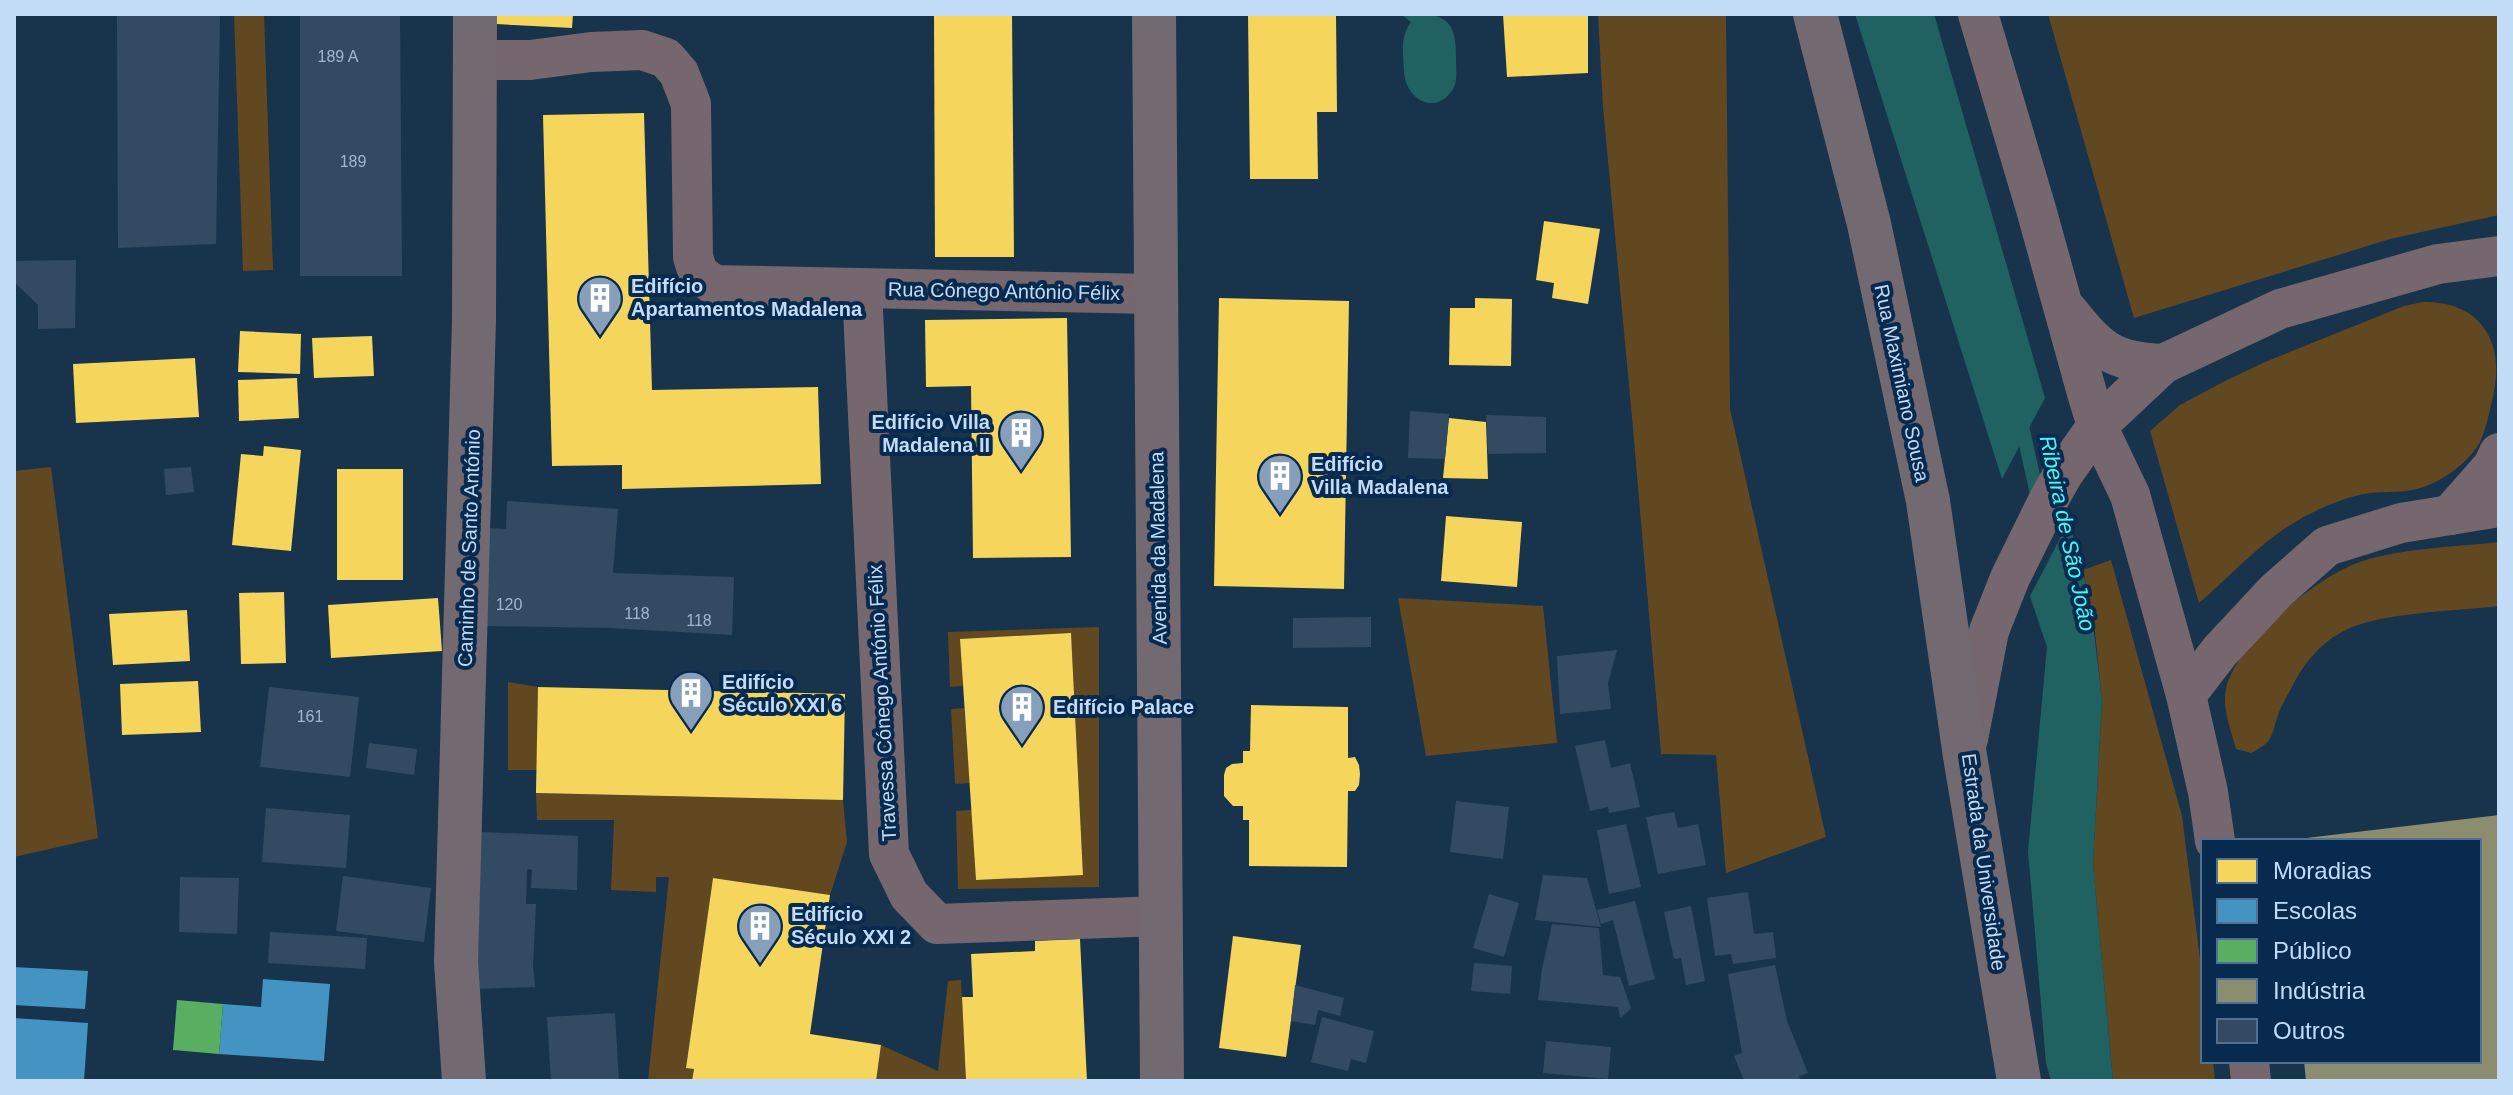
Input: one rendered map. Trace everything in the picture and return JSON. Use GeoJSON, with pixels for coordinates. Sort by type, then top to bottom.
{"type":"FeatureCollection","features":[{"type":"Feature","properties":{"kind":"street","name":"Caminho de Santo António"},"geometry":{"type":"LineString","coordinates":[[464,1081],[456,962],[470,537],[475,14]]}},
{"type":"Feature","properties":{"kind":"street","name":"Avenida da Madalena"},"geometry":{"type":"LineString","coordinates":[[1154,14],[1162,1081]]}},
{"type":"Feature","properties":{"kind":"street","name":"Rua Maximiano Sousa"},"geometry":{"type":"LineString","coordinates":[[1815,14],[1869,224],[1928,501],[1965,756]]}},
{"type":"Feature","properties":{"kind":"street"},"geometry":{"type":"LineString","coordinates":[[1978,14],[2097,426],[2130,495],[2186,695],[2208,792],[2215,839]]}},
{"type":"Feature","properties":{"kind":"street","name":"Rua Cónego António Félix"},"geometry":{"type":"LineString","coordinates":[[474,60],[530,60],[591,52],[642,50],[666,58],[679,73],[691,104],[693,257],[698,273],[714,285],[1155,294]]}},
{"type":"Feature","properties":{"kind":"street","name":"Estrada da Universidade"},"geometry":{"type":"LineString","coordinates":[[2019,1081],[1965,756],[1989,631],[2010,578],[2063,474],[2097,426],[2163,364],[2280,309],[2438,264],[2499,256]]}},
{"type":"Feature","properties":{"kind":"street","name":"Travessa Cónego António Félix"},"geometry":{"type":"LineString","coordinates":[[862,289],[889,854],[909,895],[937,924],[1162,916]]}},
{"type":"Feature","properties":{"kind":"street"},"geometry":{"type":"LineString","coordinates":[[2063,304],[2082,329],[2111,355],[2144,364],[2163,364]]}},
{"type":"Feature","properties":{"kind":"street"},"geometry":{"type":"LineString","coordinates":[[2450,515],[2493,466],[2499,453]]}},
{"type":"Feature","properties":{"kind":"street"},"geometry":{"type":"LineString","coordinates":[[2186,695],[2220,651],[2276,591],[2327,546],[2401,523],[2499,507]]}},
{"type":"Feature","properties":{"kind":"shaded area"},"geometry":{"type":"Polygon","coordinates":[[[234,14],[264,14],[273,270],[243,271],[234,14]]]}},
{"type":"Feature","properties":{"kind":"shaded area"},"geometry":{"type":"Polygon","coordinates":[[[1598,14],[1726,14],[1730,409],[1826,837],[1726,873],[1716,755],[1661,754],[1603,107],[1598,14]]]}},
{"type":"Feature","properties":{"kind":"shaded area"},"geometry":{"type":"Polygon","coordinates":[[[2048,14],[2499,14],[2499,215],[2390,239],[2134,318],[2048,14]]]}},
{"type":"Feature","properties":{"kind":"shaded area"},"geometry":{"type":"Polygon","coordinates":[[[2423,302],[2450,305],[2466,312],[2480,323],[2490,339],[2496,374],[2480,442],[2460,466],[2432,484],[2412,490],[2356,496],[2302,518],[2261,547],[2199,603],[2150,431],[2180,405],[2265,362],[2404,306],[2423,302]]]}},
{"type":"Feature","properties":{"kind":"shaded area"},"geometry":{"type":"Polygon","coordinates":[[[51,467],[98,838],[14,857],[14,471],[51,467]]]}},
{"type":"Feature","properties":{"kind":"shaded area"},"geometry":{"type":"Polygon","coordinates":[[[2499,542],[2499,606],[2379,619],[2346,630],[2321,647],[2302,670],[2264,746],[2251,753],[2236,749],[2225,704],[2226,689],[2233,671],[2261,633],[2301,597],[2342,570],[2376,557],[2499,542]]]}},
{"type":"Feature","properties":{"kind":"shaded area"},"geometry":{"type":"Polygon","coordinates":[[[2111,560],[2182,816],[2201,967],[2201,1063],[2213,1063],[2215,1081],[2113,1081],[2093,864],[2102,700],[2093,613],[2083,570],[2111,560]]]}},
{"type":"Feature","properties":{"kind":"shaded area"},"geometry":{"type":"Polygon","coordinates":[[[1398,598],[1543,606],[1557,743],[1426,756],[1398,598]]]}},
{"type":"Feature","properties":{"kind":"shaded area"},"geometry":{"type":"Polygon","coordinates":[[[1099,627],[1099,887],[958,889],[956,811],[972,810],[976,880],[1083,874],[1071,634],[960,639],[963,686],[950,687],[948,632],[1099,627]]]}},
{"type":"Feature","properties":{"kind":"shaded area"},"geometry":{"type":"Polygon","coordinates":[[[508,682],[538,687],[537,770],[508,770],[508,682]]]}},
{"type":"Feature","properties":{"kind":"shaded area"},"geometry":{"type":"Polygon","coordinates":[[[964,708],[970,783],[955,784],[951,709],[964,708]]]}},
{"type":"Feature","properties":{"kind":"shaded area"},"geometry":{"type":"Polygon","coordinates":[[[536,793],[843,800],[847,842],[830,895],[713,878],[686,1067],[694,1069],[692,1081],[648,1081],[669,877],[656,877],[656,892],[611,890],[614,820],[537,820],[536,793]]]}},
{"type":"Feature","properties":{"kind":"shaded area"},"geometry":{"type":"Polygon","coordinates":[[[961,980],[966,1081],[876,1081],[881,1045],[938,1071],[948,981],[961,980]]]}},
{"type":"Feature","properties":{"kind":"water"},"geometry":{"type":"Polygon","coordinates":[[[1401,14],[1436,16],[1450,25],[1456,44],[1456,82],[1446,98],[1438,102],[1422,101],[1409,89],[1405,80],[1403,45],[1411,22],[1401,14]]]}},
{"type":"Feature","properties":{"kind":"water"},"geometry":{"type":"Polygon","coordinates":[[[1855,14],[1934,14],[2045,398],[2002,479],[1855,14]]]}},
{"type":"Feature","properties":{"kind":"water"},"geometry":{"type":"Polygon","coordinates":[[[2069,521],[2090,599],[2102,700],[2093,864],[2113,1081],[2051,1081],[2046,1063],[2028,851],[2047,647],[2030,596],[2069,521]]]}},
{"type":"Feature","properties":{"kind":"building: Moradias"},"geometry":{"type":"Polygon","coordinates":[[[496,14],[573,14],[572,28],[496,24],[496,14]]]}},
{"type":"Feature","properties":{"kind":"building: Moradias"},"geometry":{"type":"Polygon","coordinates":[[[934,14],[1012,14],[1014,257],[935,257],[934,14]]]}},
{"type":"Feature","properties":{"kind":"building: Moradias"},"geometry":{"type":"Polygon","coordinates":[[[1248,14],[1336,14],[1337,112],[1317,112],[1318,179],[1250,179],[1248,14]]]}},
{"type":"Feature","properties":{"kind":"building: Moradias"},"geometry":{"type":"Polygon","coordinates":[[[1503,14],[1588,14],[1588,73],[1507,77],[1503,14]]]}},
{"type":"Feature","properties":{"kind":"building: Moradias","name":"Edifício Apartamentos Madalena"},"geometry":{"type":"Polygon","coordinates":[[[644,113],[652,390],[818,387],[821,484],[622,489],[622,465],[552,466],[543,115],[644,113]]]}},
{"type":"Feature","properties":{"kind":"building: Moradias"},"geometry":{"type":"Polygon","coordinates":[[[1544,221],[1600,229],[1588,304],[1552,298],[1554,283],[1536,280],[1544,221]]]}},
{"type":"Feature","properties":{"kind":"building: Moradias"},"geometry":{"type":"Polygon","coordinates":[[[1219,298],[1349,301],[1344,589],[1214,586],[1219,298]]]}},
{"type":"Feature","properties":{"kind":"building: Moradias"},"geometry":{"type":"Polygon","coordinates":[[[1475,298],[1512,299],[1511,366],[1449,365],[1450,308],[1475,308],[1475,298]]]}},
{"type":"Feature","properties":{"kind":"building: Moradias","name":"Edifício Villa Madalena II"},"geometry":{"type":"Polygon","coordinates":[[[1067,318],[1071,557],[973,558],[971,386],[926,387],[925,320],[1067,318]]]}},
{"type":"Feature","properties":{"kind":"building: Moradias"},"geometry":{"type":"Polygon","coordinates":[[[240,331],[301,334],[300,374],[238,372],[240,331]]]}},
{"type":"Feature","properties":{"kind":"building: Moradias"},"geometry":{"type":"Polygon","coordinates":[[[372,336],[374,376],[314,378],[312,338],[372,336]]]}},
{"type":"Feature","properties":{"kind":"building: Moradias"},"geometry":{"type":"Polygon","coordinates":[[[195,358],[199,417],[76,423],[73,364],[195,358]]]}},
{"type":"Feature","properties":{"kind":"building: Moradias"},"geometry":{"type":"Polygon","coordinates":[[[297,378],[299,418],[239,421],[238,380],[297,378]]]}},
{"type":"Feature","properties":{"kind":"building: Moradias"},"geometry":{"type":"Polygon","coordinates":[[[1449,418],[1486,422],[1488,479],[1443,478],[1449,418]]]}},
{"type":"Feature","properties":{"kind":"building: Moradias"},"geometry":{"type":"Polygon","coordinates":[[[264,446],[301,450],[291,551],[232,545],[241,454],[263,456],[264,446]]]}},
{"type":"Feature","properties":{"kind":"building: Moradias"},"geometry":{"type":"Polygon","coordinates":[[[337,469],[403,469],[403,580],[337,580],[337,469]]]}},
{"type":"Feature","properties":{"kind":"building: Moradias"},"geometry":{"type":"Polygon","coordinates":[[[1446,516],[1522,522],[1517,587],[1441,581],[1446,516]]]}},
{"type":"Feature","properties":{"kind":"building: Moradias"},"geometry":{"type":"Polygon","coordinates":[[[284,592],[286,663],[241,664],[239,593],[284,592]]]}},
{"type":"Feature","properties":{"kind":"building: Moradias"},"geometry":{"type":"Polygon","coordinates":[[[438,598],[442,651],[331,658],[328,605],[438,598]]]}},
{"type":"Feature","properties":{"kind":"building: Moradias"},"geometry":{"type":"Polygon","coordinates":[[[187,610],[190,661],[113,665],[109,614],[187,610]]]}},
{"type":"Feature","properties":{"kind":"building: Moradias","name":"Edifício Palace"},"geometry":{"type":"Polygon","coordinates":[[[1071,633],[1083,875],[976,880],[960,639],[1071,633]]]}},
{"type":"Feature","properties":{"kind":"building: Moradias"},"geometry":{"type":"Polygon","coordinates":[[[198,681],[201,732],[122,735],[120,684],[198,681]]]}},
{"type":"Feature","properties":{"kind":"building: Moradias","name":"Edifício Século XXI 6"},"geometry":{"type":"Polygon","coordinates":[[[538,687],[845,694],[843,800],[536,793],[538,687]]]}},
{"type":"Feature","properties":{"kind":"building: Moradias"},"geometry":{"type":"Polygon","coordinates":[[[1251,705],[1348,707],[1348,758],[1355,757],[1360,774],[1355,791],[1348,791],[1347,867],[1249,866],[1249,820],[1243,820],[1243,806],[1233,806],[1224,796],[1224,775],[1226,768],[1232,764],[1243,763],[1243,751],[1250,751],[1251,705]]]}},
{"type":"Feature","properties":{"kind":"building: Moradias","name":"Edifício Século XXI 2"},"geometry":{"type":"Polygon","coordinates":[[[713,878],[830,895],[810,1034],[881,1045],[876,1081],[692,1081],[694,1069],[686,1068],[713,878]]]}},
{"type":"Feature","properties":{"kind":"building: Moradias"},"geometry":{"type":"Polygon","coordinates":[[[1233,936],[1301,945],[1286,1057],[1219,1048],[1233,936]]]}},
{"type":"Feature","properties":{"kind":"building: Moradias"},"geometry":{"type":"Polygon","coordinates":[[[1080,939],[1087,1081],[966,1081],[962,997],[973,997],[971,954],[1035,951],[1035,941],[1080,939]]]}},
{"type":"Feature","properties":{"kind":"building: Escolas"},"geometry":{"type":"Polygon","coordinates":[[[14,967],[88,971],[85,1009],[14,1005],[14,967]]]}},
{"type":"Feature","properties":{"kind":"building: Escolas"},"geometry":{"type":"Polygon","coordinates":[[[263,979],[330,984],[324,1061],[219,1054],[223,1004],[261,1007],[263,979]]]}},
{"type":"Feature","properties":{"kind":"building: Escolas"},"geometry":{"type":"Polygon","coordinates":[[[14,1018],[88,1023],[84,1081],[14,1081],[14,1018]]]}},
{"type":"Feature","properties":{"kind":"building: Público"},"geometry":{"type":"Polygon","coordinates":[[[177,1000],[223,1004],[219,1054],[173,1050],[177,1000]]]}},
{"type":"Feature","properties":{"kind":"building: Indústria"},"geometry":{"type":"Polygon","coordinates":[[[2499,815],[2499,1081],[2306,1081],[2304,1063],[2481,1063],[2481,839],[2298,839],[2499,815]]]}},
{"type":"Feature","properties":{"kind":"building: Outros"},"geometry":{"type":"Polygon","coordinates":[[[117,14],[220,14],[216,244],[118,248],[117,14]]]}},
{"type":"Feature","properties":{"kind":"building: Outros"},"geometry":{"type":"Polygon","coordinates":[[[300,14],[400,14],[402,276],[300,276],[300,14]]]}},
{"type":"Feature","properties":{"kind":"building: Outros"},"geometry":{"type":"Polygon","coordinates":[[[76,260],[75,328],[38,329],[38,305],[14,282],[14,261],[76,260]]]}},
{"type":"Feature","properties":{"kind":"building: Outros"},"geometry":{"type":"Polygon","coordinates":[[[1410,411],[1449,414],[1445,459],[1408,458],[1410,411]]]}},
{"type":"Feature","properties":{"kind":"building: Outros"},"geometry":{"type":"Polygon","coordinates":[[[1486,415],[1546,417],[1546,453],[1488,454],[1486,415]]]}},
{"type":"Feature","properties":{"kind":"building: Outros"},"geometry":{"type":"Polygon","coordinates":[[[191,467],[194,492],[166,495],[164,469],[191,467]]]}},
{"type":"Feature","properties":{"kind":"building: Outros"},"geometry":{"type":"Polygon","coordinates":[[[507,501],[618,509],[613,573],[734,577],[732,635],[610,628],[485,626],[489,528],[506,529],[507,501]]]}},
{"type":"Feature","properties":{"kind":"building: Outros"},"geometry":{"type":"Polygon","coordinates":[[[1371,617],[1371,647],[1293,648],[1293,618],[1371,617]]]}},
{"type":"Feature","properties":{"kind":"building: Outros"},"geometry":{"type":"Polygon","coordinates":[[[1617,650],[1608,683],[1611,709],[1560,714],[1557,656],[1617,650]]]}},
{"type":"Feature","properties":{"kind":"building: Outros"},"geometry":{"type":"Polygon","coordinates":[[[269,687],[359,697],[350,777],[260,767],[269,687]]]}},
{"type":"Feature","properties":{"kind":"building: Outros"},"geometry":{"type":"Polygon","coordinates":[[[1605,740],[1611,768],[1630,763],[1640,807],[1609,813],[1608,807],[1590,811],[1575,746],[1605,740]]]}},
{"type":"Feature","properties":{"kind":"building: Outros"},"geometry":{"type":"Polygon","coordinates":[[[369,743],[417,749],[414,775],[366,768],[369,743]]]}},
{"type":"Feature","properties":{"kind":"building: Outros"},"geometry":{"type":"Polygon","coordinates":[[[1456,801],[1509,807],[1503,859],[1450,852],[1456,801]]]}},
{"type":"Feature","properties":{"kind":"building: Outros"},"geometry":{"type":"Polygon","coordinates":[[[266,808],[350,815],[346,868],[262,862],[266,808]]]}},
{"type":"Feature","properties":{"kind":"building: Outros"},"geometry":{"type":"Polygon","coordinates":[[[1674,812],[1678,828],[1698,824],[1706,865],[1658,874],[1646,817],[1674,812]]]}},
{"type":"Feature","properties":{"kind":"building: Outros"},"geometry":{"type":"Polygon","coordinates":[[[1626,824],[1641,887],[1609,894],[1597,830],[1626,824]]]}},
{"type":"Feature","properties":{"kind":"building: Outros"},"geometry":{"type":"Polygon","coordinates":[[[481,832],[578,836],[577,890],[531,888],[532,870],[527,869],[526,904],[536,904],[535,987],[477,989],[481,832]]]}},
{"type":"Feature","properties":{"kind":"building: Outros"},"geometry":{"type":"Polygon","coordinates":[[[1543,875],[1587,878],[1601,927],[1535,920],[1543,875]]]}},
{"type":"Feature","properties":{"kind":"building: Outros"},"geometry":{"type":"Polygon","coordinates":[[[343,876],[431,888],[424,942],[336,931],[343,876]]]}},
{"type":"Feature","properties":{"kind":"building: Outros"},"geometry":{"type":"Polygon","coordinates":[[[180,877],[239,878],[237,934],[179,932],[180,877]]]}},
{"type":"Feature","properties":{"kind":"building: Outros"},"geometry":{"type":"Polygon","coordinates":[[[1748,892],[1754,934],[1773,932],[1776,958],[1733,964],[1731,954],[1715,956],[1707,898],[1748,892]]]}},
{"type":"Feature","properties":{"kind":"building: Outros"},"geometry":{"type":"Polygon","coordinates":[[[1489,894],[1519,903],[1504,957],[1473,948],[1489,894]]]}},
{"type":"Feature","properties":{"kind":"building: Outros"},"geometry":{"type":"Polygon","coordinates":[[[1635,901],[1655,979],[1629,986],[1613,920],[1601,924],[1597,910],[1635,901]]]}},
{"type":"Feature","properties":{"kind":"building: Outros"},"geometry":{"type":"Polygon","coordinates":[[[1691,906],[1705,981],[1686,985],[1681,958],[1674,959],[1664,912],[1691,906]]]}},
{"type":"Feature","properties":{"kind":"building: Outros"},"geometry":{"type":"Polygon","coordinates":[[[1552,924],[1599,928],[1603,975],[1620,977],[1631,1008],[1620,1018],[1618,1007],[1538,1000],[1552,924]]]}},
{"type":"Feature","properties":{"kind":"building: Outros"},"geometry":{"type":"Polygon","coordinates":[[[270,932],[367,938],[365,969],[268,963],[270,932]]]}},
{"type":"Feature","properties":{"kind":"building: Outros"},"geometry":{"type":"Polygon","coordinates":[[[1474,963],[1512,966],[1510,994],[1471,991],[1474,963]]]}},
{"type":"Feature","properties":{"kind":"building: Outros"},"geometry":{"type":"Polygon","coordinates":[[[1775,965],[1787,1021],[1808,1073],[1799,1076],[1801,1081],[1744,1081],[1734,1056],[1742,1053],[1728,974],[1775,965]]]}},
{"type":"Feature","properties":{"kind":"building: Outros"},"geometry":{"type":"Polygon","coordinates":[[[1295,985],[1344,998],[1340,1016],[1318,1010],[1315,1025],[1291,1021],[1295,985]]]}},
{"type":"Feature","properties":{"kind":"building: Outros"},"geometry":{"type":"Polygon","coordinates":[[[615,1013],[619,1081],[551,1081],[547,1017],[615,1013]]]}},
{"type":"Feature","properties":{"kind":"building: Outros"},"geometry":{"type":"Polygon","coordinates":[[[1322,1017],[1374,1031],[1366,1063],[1351,1059],[1348,1071],[1311,1062],[1322,1017]]]}},
{"type":"Feature","properties":{"kind":"building: Outros"},"geometry":{"type":"Polygon","coordinates":[[[1546,1041],[1611,1047],[1608,1079],[1543,1073],[1546,1041]]]}},
{"type":"Feature","properties":{"kind":"waterway","name":"Ribeira de São João"},"geometry":{"type":"LineString","coordinates":[[2020,417],[2039,503]]}},
{"type":"Feature","properties":{"kind":"place","name":"Edifício Apartamentos Madalena"},"geometry":{"type":"Point","coordinates":[600,337]}},
{"type":"Feature","properties":{"kind":"place","name":"Edifício Villa Madalena II"},"geometry":{"type":"Point","coordinates":[1021,472]}},
{"type":"Feature","properties":{"kind":"place","name":"Edifício Villa Madalena"},"geometry":{"type":"Point","coordinates":[1280,515]}},
{"type":"Feature","properties":{"kind":"place","name":"Edifício Século XXI 6"},"geometry":{"type":"Point","coordinates":[691,732]}},
{"type":"Feature","properties":{"kind":"place","name":"Edifício Palace"},"geometry":{"type":"Point","coordinates":[1022,746]}},
{"type":"Feature","properties":{"kind":"place","name":"Edifício Século XXI 2"},"geometry":{"type":"Point","coordinates":[760,965]}}]}
